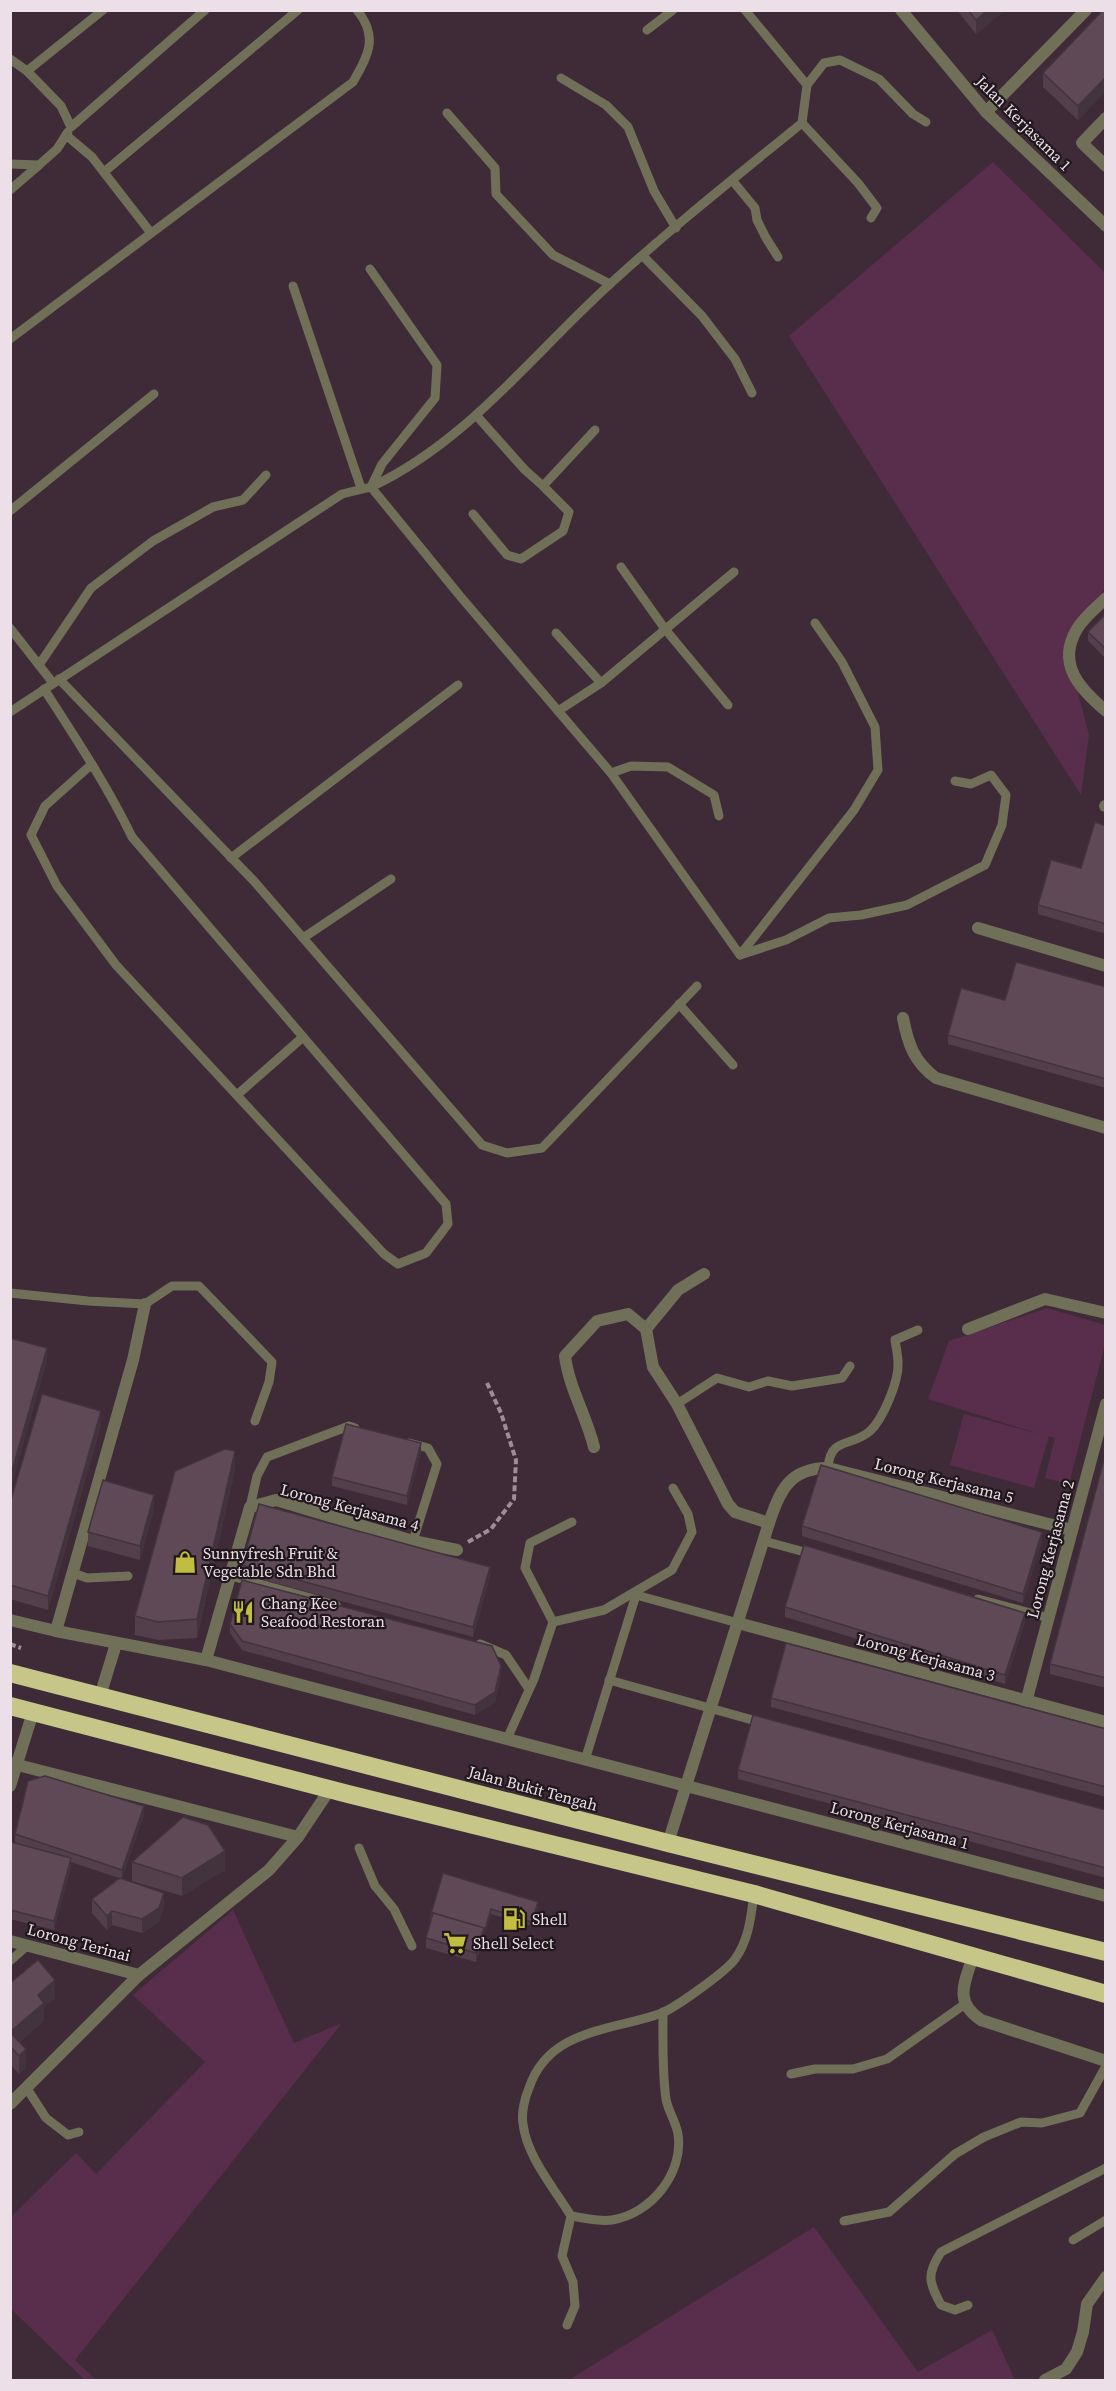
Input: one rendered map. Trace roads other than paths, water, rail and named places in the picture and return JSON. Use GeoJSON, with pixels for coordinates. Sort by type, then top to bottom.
{"type":"FeatureCollection","features":[{"type":"Feature","properties":{"kind":"highway","name":"Jalan Bukit Tengah"},"geometry":{"type":"LineString","coordinates":[[10,1673],[668,1843],[1081,1944]]}},
{"type":"Feature","properties":{"kind":"highway"},"geometry":{"type":"LineString","coordinates":[[10,1706],[330,1789],[754,1894],[1106,1994]]}},
{"type":"Feature","properties":{"kind":"highway"},"geometry":{"type":"LineString","coordinates":[[1081,1944],[1106,1947]]}},
{"type":"Feature","properties":{"kind":"highway"},"geometry":{"type":"LineString","coordinates":[[1081,1944],[1106,1952]]}},
{"type":"Feature","properties":{"kind":"highway"},"geometry":{"type":"LineString","coordinates":[[1010,1966],[1106,2003]]}},
{"type":"Feature","properties":{"kind":"street","name":"Jalan Kerjasama 1"},"geometry":{"type":"LineString","coordinates":[[901,10],[986,112],[1105,226]]}},
{"type":"Feature","properties":{"kind":"street"},"geometry":{"type":"LineString","coordinates":[[986,112],[1086,10]]}},
{"type":"Feature","properties":{"kind":"street"},"geometry":{"type":"LineString","coordinates":[[1106,118],[1082,143],[1106,166]]}},
{"type":"Feature","properties":{"kind":"street"},"geometry":{"type":"LineString","coordinates":[[1106,598],[1077,628],[1070,645],[1070,663],[1075,680],[1085,693],[1106,711]]}},
{"type":"Feature","properties":{"kind":"street"},"geometry":{"type":"LineString","coordinates":[[978,928],[1106,966]]}},
{"type":"Feature","properties":{"kind":"street"},"geometry":{"type":"LineString","coordinates":[[903,1018],[908,1044],[915,1058],[936,1078],[1106,1128]]}},
{"type":"Feature","properties":{"kind":"street"},"geometry":{"type":"LineString","coordinates":[[646,1329],[678,1290],[704,1274]]}},
{"type":"Feature","properties":{"kind":"street"},"geometry":{"type":"LineString","coordinates":[[968,1329],[1045,1299],[1106,1313]]}},
{"type":"Feature","properties":{"kind":"street"},"geometry":{"type":"LineString","coordinates":[[56,1631],[133,1360],[145,1304]]}},
{"type":"Feature","properties":{"kind":"street"},"geometry":{"type":"LineString","coordinates":[[594,1447],[583,1408],[568,1377],[565,1356],[597,1321],[628,1314],[646,1329],[653,1367],[676,1404],[728,1504],[735,1512],[769,1523],[668,1843]]}},
{"type":"Feature","properties":{"kind":"street","name":"Lorong Kerjasama 2"},"geometry":{"type":"LineString","coordinates":[[1026,1702],[1106,1404]]}},
{"type":"Feature","properties":{"kind":"street","name":"Lorong Kerjasama 5"},"geometry":{"type":"LineString","coordinates":[[769,1523],[783,1488],[793,1478],[807,1471],[828,1468],[1072,1530]]}},
{"type":"Feature","properties":{"kind":"street","name":"Lorong Kerjasama 4"},"geometry":{"type":"LineString","coordinates":[[250,1508],[276,1500],[413,1541],[457,1550]]}},
{"type":"Feature","properties":{"kind":"street"},"geometry":{"type":"LineString","coordinates":[[206,1660],[250,1508]]}},
{"type":"Feature","properties":{"kind":"street","name":"Lorong Kerjasama 1"},"geometry":{"type":"LineString","coordinates":[[10,1620],[116,1644],[206,1660],[1106,1896]]}},
{"type":"Feature","properties":{"kind":"street","name":"Lorong Kerjasama 3"},"geometry":{"type":"LineString","coordinates":[[738,1623],[1106,1722]]}},
{"type":"Feature","properties":{"kind":"street"},"geometry":{"type":"LineString","coordinates":[[100,1696],[116,1644]]}},
{"type":"Feature","properties":{"kind":"street"},"geometry":{"type":"LineString","coordinates":[[10,1786],[14,1764],[33,1712]]}},
{"type":"Feature","properties":{"kind":"street"},"geometry":{"type":"LineString","coordinates":[[14,1764],[298,1837]]}},
{"type":"Feature","properties":{"kind":"street"},"geometry":{"type":"LineString","coordinates":[[10,2104],[139,1975],[268,1870],[298,1837],[330,1789]]}},
{"type":"Feature","properties":{"kind":"street","name":"Lorong Terinai"},"geometry":{"type":"LineString","coordinates":[[10,1941],[139,1975]]}},
{"type":"Feature","properties":{"kind":"street"},"geometry":{"type":"LineString","coordinates":[[973,1956],[962,1992],[970,2013],[981,2020],[1106,2061]]}},
{"type":"Feature","properties":{"kind":"street"},"geometry":{"type":"LineString","coordinates":[[1046,2380],[1066,2369],[1077,2352],[1087,2304],[1106,2277]]}},
{"type":"Feature","properties":{"kind":"lane"},"geometry":{"type":"LineString","coordinates":[[27,71],[103,10]]}},
{"type":"Feature","properties":{"kind":"lane"},"geometry":{"type":"LineString","coordinates":[[10,190],[57,149],[69,131],[205,10]]}},
{"type":"Feature","properties":{"kind":"lane"},"geometry":{"type":"LineString","coordinates":[[104,172],[298,10]]}},
{"type":"Feature","properties":{"kind":"lane"},"geometry":{"type":"LineString","coordinates":[[10,339],[353,82],[369,52],[367,23],[357,10]]}},
{"type":"Feature","properties":{"kind":"lane"},"geometry":{"type":"LineString","coordinates":[[647,30],[673,10]]}},
{"type":"Feature","properties":{"kind":"lane"},"geometry":{"type":"LineString","coordinates":[[746,10],[807,85]]}},
{"type":"Feature","properties":{"kind":"lane"},"geometry":{"type":"LineString","coordinates":[[10,59],[27,71],[61,106],[69,131],[152,233]]}},
{"type":"Feature","properties":{"kind":"lane"},"geometry":{"type":"LineString","coordinates":[[10,712],[342,494],[372,486],[395,475],[423,457],[476,415],[610,284],[801,123],[807,85],[824,63],[840,60],[879,79],[913,114],[926,122]]}},
{"type":"Feature","properties":{"kind":"lane"},"geometry":{"type":"LineString","coordinates":[[561,78],[606,105],[628,127],[654,191],[676,228]]}},
{"type":"Feature","properties":{"kind":"lane"},"geometry":{"type":"LineString","coordinates":[[447,113],[495,168],[496,194],[553,255],[610,284]]}},
{"type":"Feature","properties":{"kind":"lane"},"geometry":{"type":"LineString","coordinates":[[801,123],[865,191],[877,208],[871,218]]}},
{"type":"Feature","properties":{"kind":"lane"},"geometry":{"type":"LineString","coordinates":[[10,164],[39,165]]}},
{"type":"Feature","properties":{"kind":"lane"},"geometry":{"type":"LineString","coordinates":[[732,180],[754,208],[757,220],[778,256]]}},
{"type":"Feature","properties":{"kind":"lane"},"geometry":{"type":"LineString","coordinates":[[643,256],[702,316],[735,359],[752,393]]}},
{"type":"Feature","properties":{"kind":"lane"},"geometry":{"type":"LineString","coordinates":[[370,269],[437,365],[435,398],[382,464],[372,486]]}},
{"type":"Feature","properties":{"kind":"lane"},"geometry":{"type":"LineString","coordinates":[[293,286],[361,488]]}},
{"type":"Feature","properties":{"kind":"lane"},"geometry":{"type":"LineString","coordinates":[[10,511],[154,394]]}},
{"type":"Feature","properties":{"kind":"lane"},"geometry":{"type":"LineString","coordinates":[[472,514],[507,555],[521,559],[562,531],[569,512],[501,445],[476,415]]}},
{"type":"Feature","properties":{"kind":"lane"},"geometry":{"type":"LineString","coordinates":[[543,486],[595,430]]}},
{"type":"Feature","properties":{"kind":"lane"},"geometry":{"type":"LineString","coordinates":[[39,665],[91,588],[153,541],[213,507],[243,500],[266,476]]}},
{"type":"Feature","properties":{"kind":"lane"},"geometry":{"type":"LineString","coordinates":[[372,486],[460,596],[611,773],[740,955]]}},
{"type":"Feature","properties":{"kind":"lane"},"geometry":{"type":"LineString","coordinates":[[621,567],[665,629],[728,705]]}},
{"type":"Feature","properties":{"kind":"lane"},"geometry":{"type":"LineString","coordinates":[[558,711],[601,683],[734,572]]}},
{"type":"Feature","properties":{"kind":"lane"},"geometry":{"type":"LineString","coordinates":[[740,955],[854,810],[878,770],[875,727],[842,662],[815,622]]}},
{"type":"Feature","properties":{"kind":"lane"},"geometry":{"type":"LineString","coordinates":[[10,628],[39,665],[231,858],[482,1145],[507,1153],[542,1148],[697,986]]}},
{"type":"Feature","properties":{"kind":"lane"},"geometry":{"type":"LineString","coordinates":[[556,633],[601,683]]}},
{"type":"Feature","properties":{"kind":"lane"},"geometry":{"type":"LineString","coordinates":[[231,858],[458,685]]}},
{"type":"Feature","properties":{"kind":"lane"},"geometry":{"type":"LineString","coordinates":[[44,689],[92,764],[111,794],[132,837],[446,1204],[448,1224],[426,1253],[398,1264],[384,1254],[116,965],[57,886],[31,835],[45,806],[92,764]]}},
{"type":"Feature","properties":{"kind":"lane"},"geometry":{"type":"LineString","coordinates":[[611,773],[631,766],[668,767],[714,795],[719,816]]}},
{"type":"Feature","properties":{"kind":"lane"},"geometry":{"type":"LineString","coordinates":[[740,955],[786,940],[829,918],[861,915],[907,904],[985,865],[1002,825],[1006,795],[991,775],[971,784],[956,781]]}},
{"type":"Feature","properties":{"kind":"lane"},"geometry":{"type":"LineString","coordinates":[[303,938],[391,879]]}},
{"type":"Feature","properties":{"kind":"lane"},"geometry":{"type":"LineString","coordinates":[[679,1004],[733,1065]]}},
{"type":"Feature","properties":{"kind":"lane"},"geometry":{"type":"LineString","coordinates":[[237,1095],[303,1037]]}},
{"type":"Feature","properties":{"kind":"lane"},"geometry":{"type":"LineString","coordinates":[[10,1293],[145,1304],[172,1286],[199,1286],[272,1362],[269,1382],[255,1421]]}},
{"type":"Feature","properties":{"kind":"lane"},"geometry":{"type":"LineString","coordinates":[[828,1468],[832,1451],[840,1444],[864,1436],[878,1420],[892,1391],[899,1365],[895,1340],[918,1330]]}},
{"type":"Feature","properties":{"kind":"lane"},"geometry":{"type":"LineString","coordinates":[[676,1404],[717,1378],[749,1387],[768,1381],[792,1386],[842,1378],[850,1366]]}},
{"type":"Feature","properties":{"kind":"lane"},"geometry":{"type":"LineString","coordinates":[[250,1508],[257,1476],[267,1457],[348,1426],[360,1429]]}},
{"type":"Feature","properties":{"kind":"lane"},"geometry":{"type":"LineString","coordinates":[[394,1439],[428,1448],[437,1464],[413,1541]]}},
{"type":"Feature","properties":{"kind":"lane"},"geometry":{"type":"LineString","coordinates":[[553,1622],[604,1610],[672,1570],[692,1532],[688,1514],[673,1488]]}},
{"type":"Feature","properties":{"kind":"lane"},"geometry":{"type":"LineString","coordinates":[[507,1739],[529,1689],[553,1622],[525,1568],[530,1543],[572,1522]]}},
{"type":"Feature","properties":{"kind":"lane"},"geometry":{"type":"LineString","coordinates":[[765,1541],[821,1557]]}},
{"type":"Feature","properties":{"kind":"lane"},"geometry":{"type":"LineString","coordinates":[[73,1573],[87,1578],[128,1576]]}},
{"type":"Feature","properties":{"kind":"lane"},"geometry":{"type":"LineString","coordinates":[[231,1576],[344,1607]]}},
{"type":"Feature","properties":{"kind":"lane"},"geometry":{"type":"LineString","coordinates":[[585,1760],[636,1595],[738,1623]]}},
{"type":"Feature","properties":{"kind":"lane"},"geometry":{"type":"LineString","coordinates":[[969,1597],[1049,1618]]}},
{"type":"Feature","properties":{"kind":"lane"},"geometry":{"type":"LineString","coordinates":[[469,1641],[491,1647],[506,1655],[529,1689]]}},
{"type":"Feature","properties":{"kind":"lane"},"geometry":{"type":"LineString","coordinates":[[609,1680],[769,1725]]}},
{"type":"Feature","properties":{"kind":"lane"},"geometry":{"type":"LineString","coordinates":[[359,1848],[375,1886],[393,1909],[411,1946]]}},
{"type":"Feature","properties":{"kind":"lane"},"geometry":{"type":"LineString","coordinates":[[567,2325],[575,2306],[573,2282],[562,2256],[571,2216],[532,2154],[522,2122],[526,2094],[533,2073],[567,2042],[590,2031],[663,2012],[724,1971],[736,1959],[750,1926],[754,1894]]}},
{"type":"Feature","properties":{"kind":"lane"},"geometry":{"type":"LineString","coordinates":[[10,1961],[28,1946]]}},
{"type":"Feature","properties":{"kind":"lane"},"geometry":{"type":"LineString","coordinates":[[791,2074],[815,2069],[853,2069],[887,2059],[965,2004]]}},
{"type":"Feature","properties":{"kind":"lane"},"geometry":{"type":"LineString","coordinates":[[571,2216],[612,2220],[633,2213],[647,2205],[672,2176],[679,2156],[678,2133],[666,2101],[662,2056],[663,2012]]}},
{"type":"Feature","properties":{"kind":"lane"},"geometry":{"type":"LineString","coordinates":[[844,2221],[889,2212],[955,2154],[984,2137],[1021,2122],[1042,2123],[1080,2113],[1106,2066]]}},
{"type":"Feature","properties":{"kind":"lane"},"geometry":{"type":"LineString","coordinates":[[26,2087],[46,2118],[68,2135],[79,2132]]}},
{"type":"Feature","properties":{"kind":"lane"},"geometry":{"type":"LineString","coordinates":[[968,2305],[955,2310],[941,2305],[931,2286],[931,2268],[941,2252],[1106,2168]]}},
{"type":"Feature","properties":{"kind":"lane"},"geometry":{"type":"LineString","coordinates":[[1073,2240],[1106,2220]]}},
{"type":"Feature","properties":{"kind":"place","name":"Sunnyfresh Fruit & Vegetable Sdn Bhd"},"geometry":{"type":"Point","coordinates":[185,1562]}},
{"type":"Feature","properties":{"kind":"place","name":"Chang Kee Seafood Restoran"},"geometry":{"type":"Point","coordinates":[243,1612]}},
{"type":"Feature","properties":{"kind":"place","name":"Shell"},"geometry":{"type":"Point","coordinates":[514,1919]}},
{"type":"Feature","properties":{"kind":"place","name":"Shell Select"},"geometry":{"type":"Point","coordinates":[455,1943]}}]}
